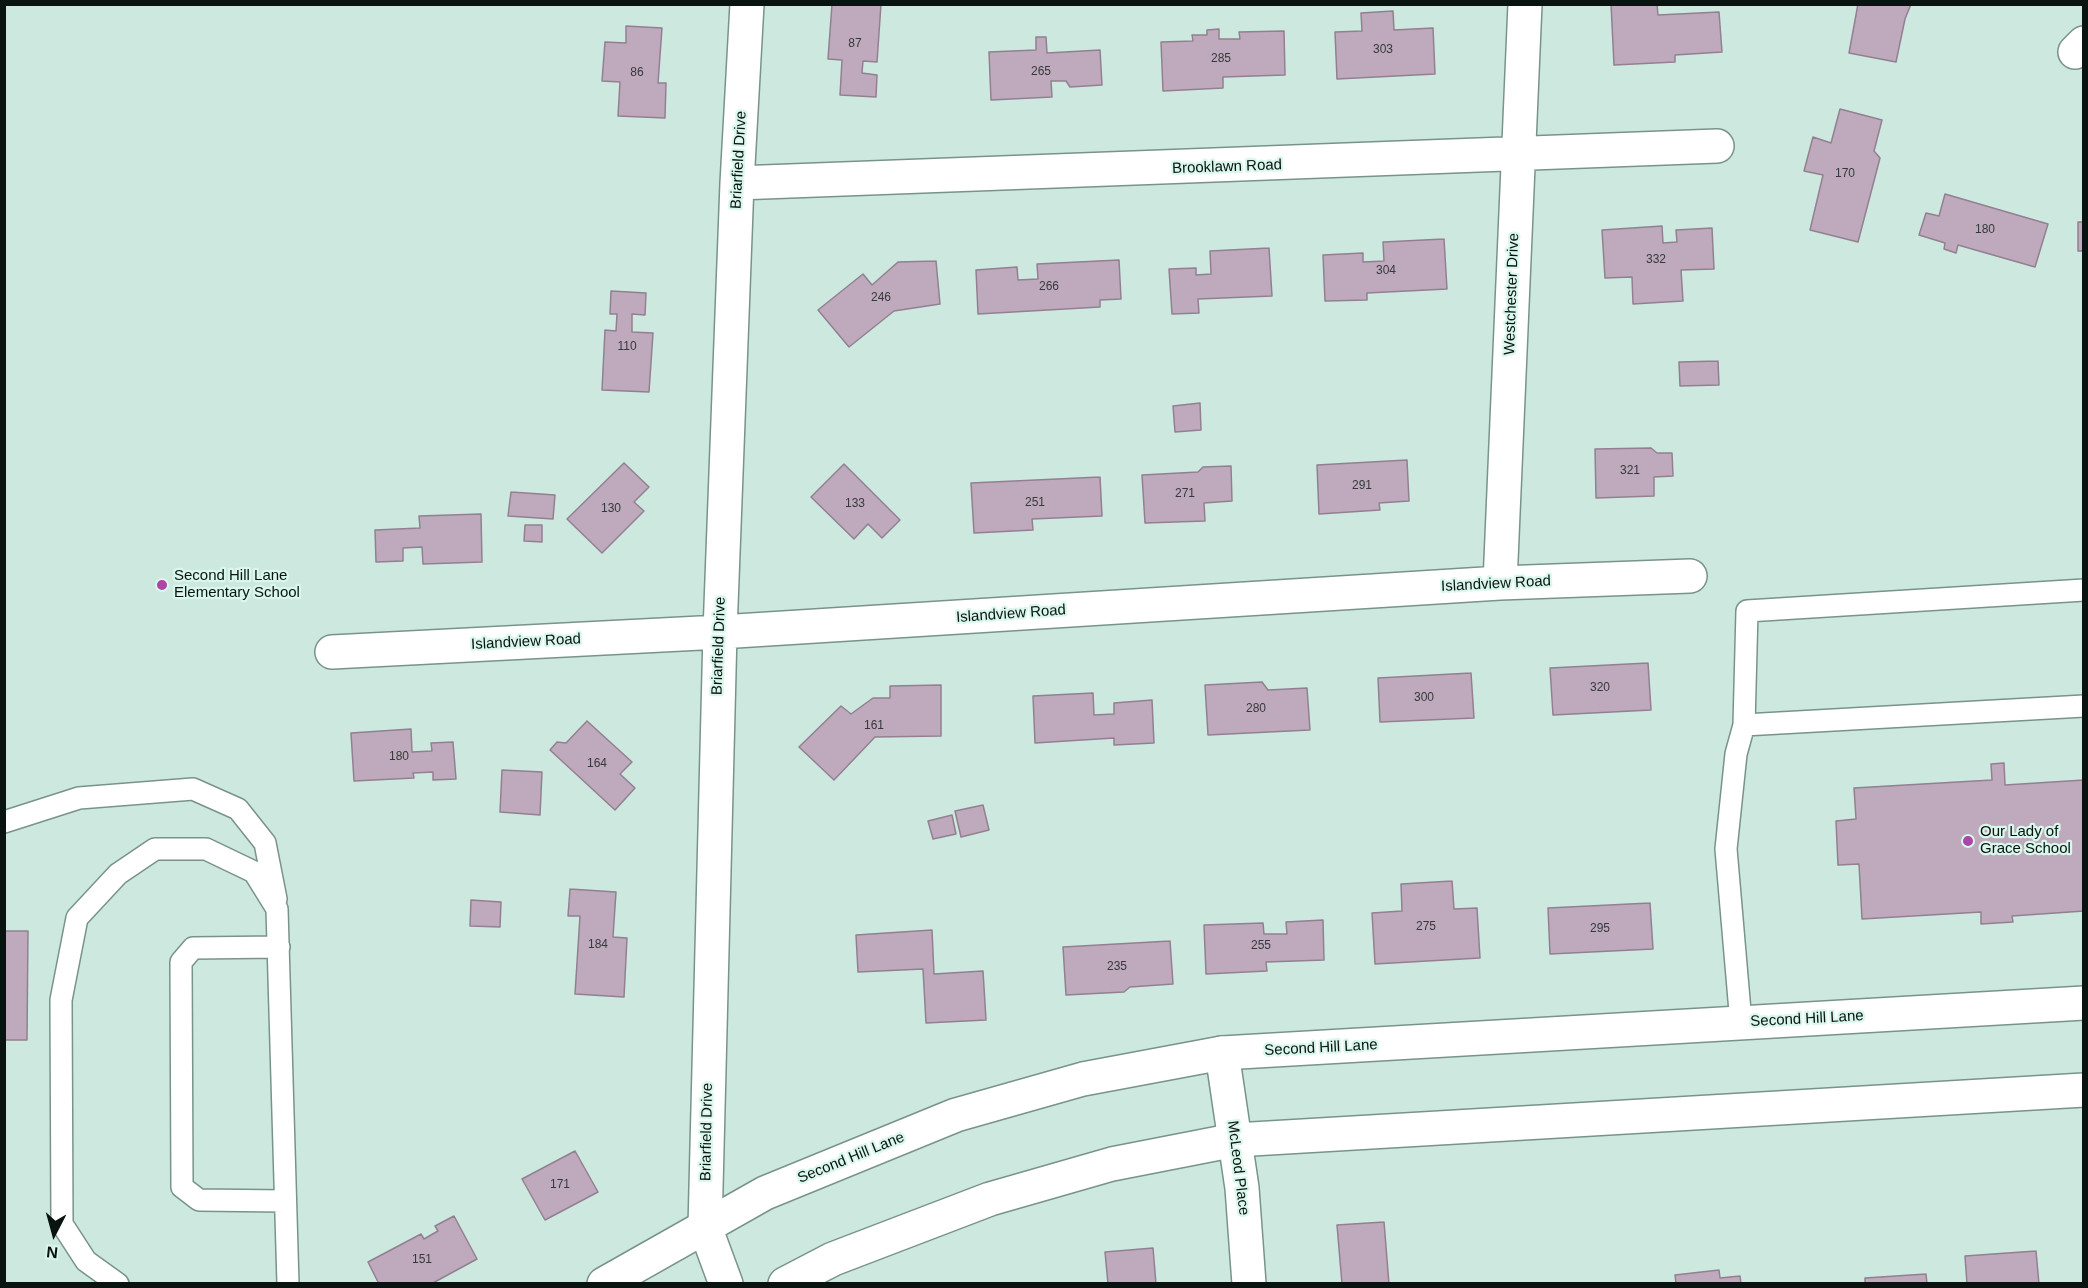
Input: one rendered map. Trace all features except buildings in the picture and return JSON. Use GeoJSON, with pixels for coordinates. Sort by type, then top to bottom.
{"type":"FeatureCollection","features":[{"type":"Feature","properties":{"kind":"street","name":"Briarfield Drive"},"geometry":{"type":"LineString","coordinates":[[726,1284],[705,1227],[720,632],[737,183],[747,4]]}},
{"type":"Feature","properties":{"kind":"street","name":"Westchester Drive"},"geometry":{"type":"LineString","coordinates":[[1500,583],[1517,156],[1526,4]]}},
{"type":"Feature","properties":{"kind":"street","name":"Brooklawn Road"},"geometry":{"type":"LineString","coordinates":[[737,183],[1517,156],[1718,146]]}},
{"type":"Feature","properties":{"kind":"street","name":"Islandview Road"},"geometry":{"type":"LineString","coordinates":[[332,652],[720,632],[1500,583],[1690,576]]}},
{"type":"Feature","properties":{"kind":"street","name":"Second Hill Lane"},"geometry":{"type":"LineString","coordinates":[[604,1284],[765,1193],[956,1115],[1083,1079],[1222,1053],[2084,1003]]}},
{"type":"Feature","properties":{"kind":"street","name":"McLeod Place"},"geometry":{"type":"LineString","coordinates":[[1222,1053],[1242,1188],[1249,1284]]}},
{"type":"Feature","properties":{"kind":"street"},"geometry":{"type":"LineString","coordinates":[[785,1284],[833,1259],[990,1199],[1112,1164],[1235,1140],[2084,1090]]}},
{"type":"Feature","properties":{"kind":"lane"},"geometry":{"type":"LineString","coordinates":[[1742,1023],[1726,849],[1736,754],[1744,725],[1746,611],[2084,590]]}},
{"type":"Feature","properties":{"kind":"lane"},"geometry":{"type":"LineString","coordinates":[[1744,725],[2084,706]]}},
{"type":"Feature","properties":{"kind":"lane"},"geometry":{"type":"LineString","coordinates":[[4,822],[79,798],[193,789],[238,809],[265,843],[278,909],[288,1284]]}},
{"type":"Feature","properties":{"kind":"lane"},"geometry":{"type":"LineString","coordinates":[[118,1284],[86,1261],[62,1224],[61,1000],[77,918],[118,874],[155,849],[206,849],[254,872],[278,909]]}},
{"type":"Feature","properties":{"kind":"lane"},"geometry":{"type":"LineString","coordinates":[[279,947],[193,948],[181,962],[182,1187],[199,1200],[285,1201]]}},
{"type":"Feature","properties":{"kind":"place","name":"Second Hill Lane Elementary School"},"geometry":{"type":"Point","coordinates":[162,585]}},
{"type":"Feature","properties":{"kind":"place","name":"Our Lady of Grace School"},"geometry":{"type":"Point","coordinates":[1968,841]}}]}
